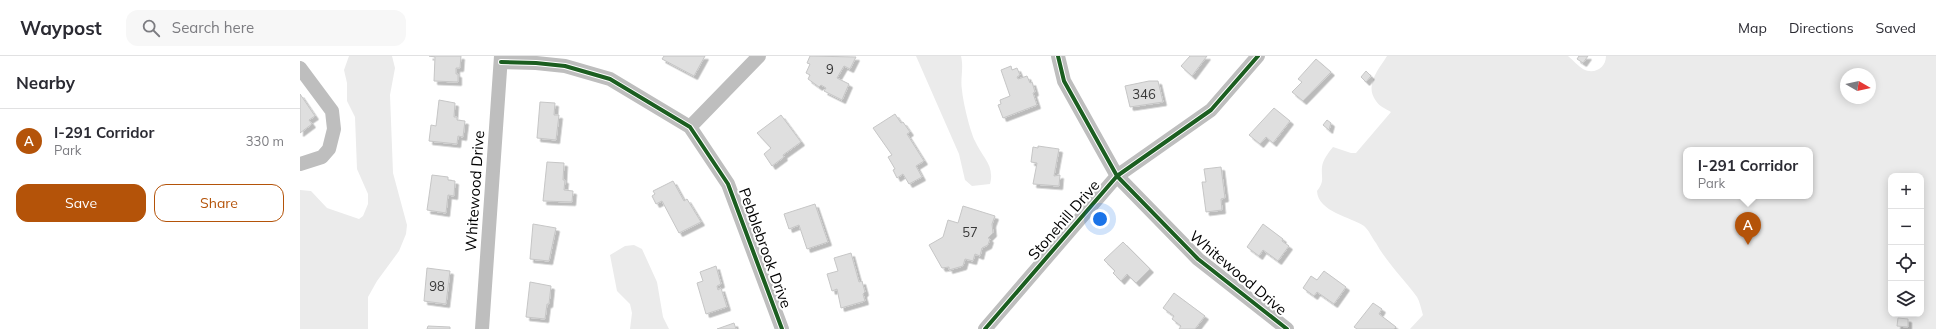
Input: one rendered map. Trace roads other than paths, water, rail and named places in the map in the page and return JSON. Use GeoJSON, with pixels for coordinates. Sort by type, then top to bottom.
{"type":"FeatureCollection","features":[{"type":"Feature","properties":{"kind":"street"},"geometry":{"type":"LineString","coordinates":[[690,127],[759,56]]}},
{"type":"Feature","properties":{"kind":"street","name":"Whitewood Drive"},"geometry":{"type":"LineString","coordinates":[[1058,56],[1064,81],[1117,176],[1198,259],[1287,329]]}},
{"type":"Feature","properties":{"kind":"street","name":"Stonehill Drive"},"geometry":{"type":"LineString","coordinates":[[985,329],[1117,176],[1211,110],[1258,56]]}},
{"type":"Feature","properties":{"kind":"street","name":"Pebblebrook Drive"},"geometry":{"type":"LineString","coordinates":[[501,59],[565,66],[610,80],[690,127],[728,184],[782,329]]}},
{"type":"Feature","properties":{"kind":"street","name":"Whitewood Drive"},"geometry":{"type":"LineString","coordinates":[[482,329],[501,59]]}},
{"type":"Feature","properties":{"kind":"street"},"geometry":{"type":"LineString","coordinates":[[300,68],[332,111],[334,129],[329,149],[322,157],[300,164]]}},
{"type":"Feature","properties":{"kind":"place","name":"I-291 Corridor"},"geometry":{"type":"Point","coordinates":[1748,245]}}]}
